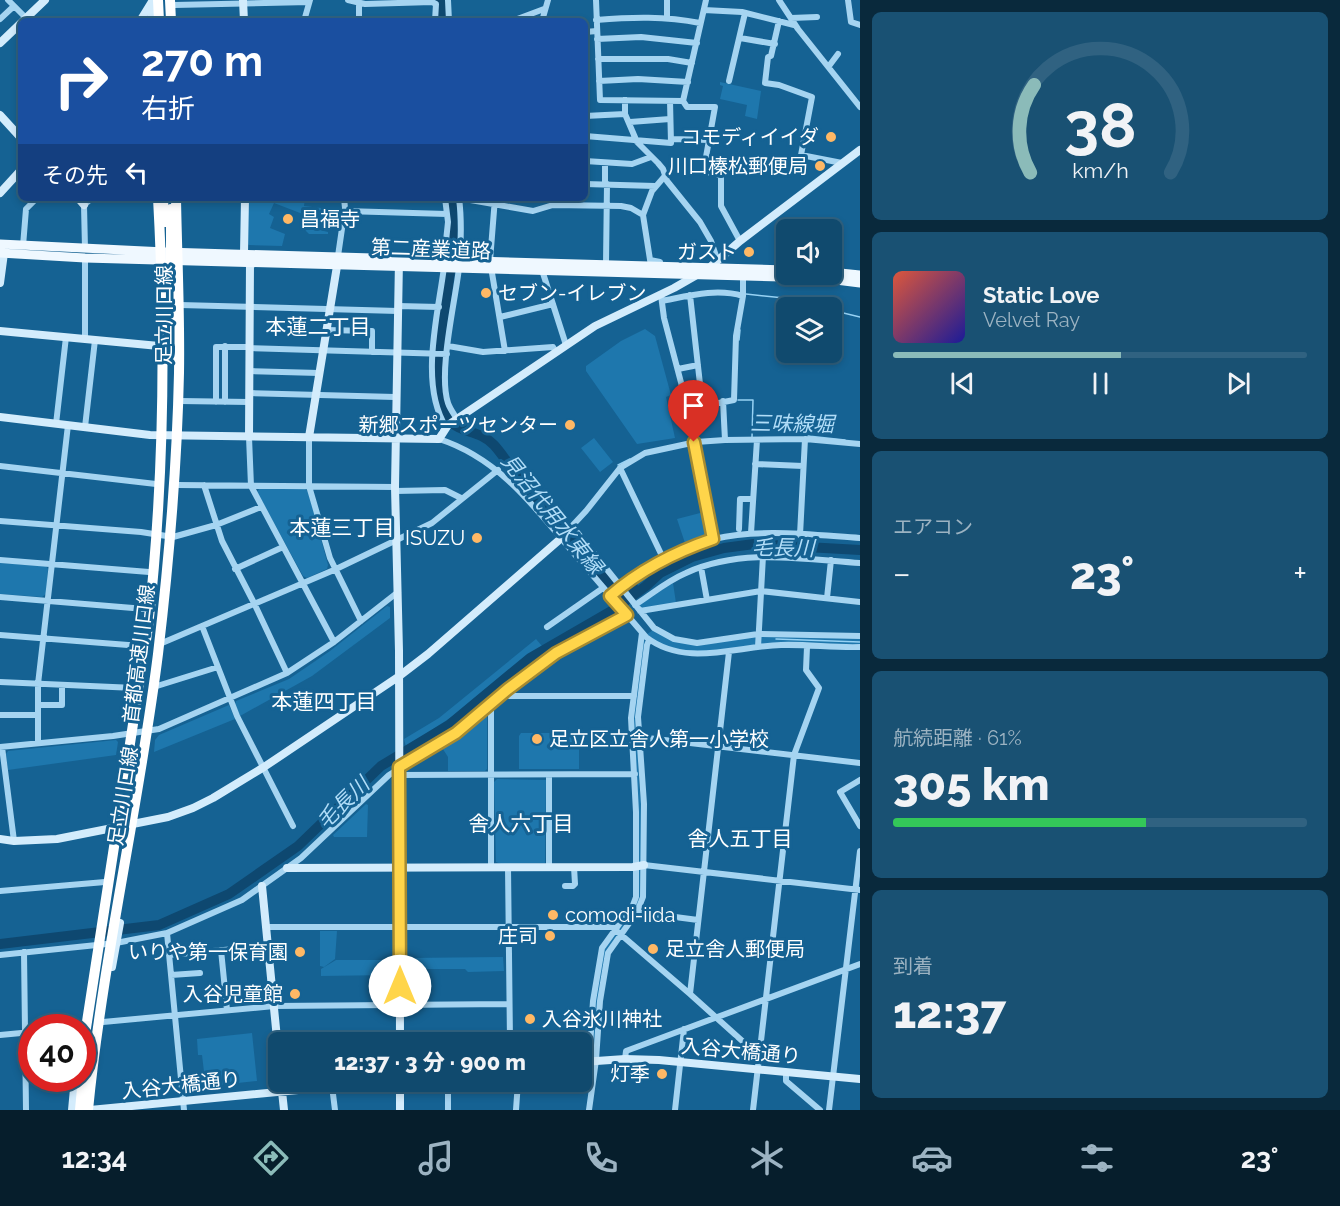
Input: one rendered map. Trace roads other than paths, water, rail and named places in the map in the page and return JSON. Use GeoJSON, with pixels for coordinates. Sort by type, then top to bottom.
{"type":"FeatureCollection","features":[{"type":"Feature","properties":{"kind":"highway"},"geometry":{"type":"LineString","coordinates":[[153,0],[153,18]]}},
{"type":"Feature","properties":{"kind":"highway"},"geometry":{"type":"LineString","coordinates":[[153,0],[158,18]]}},
{"type":"Feature","properties":{"kind":"highway"},"geometry":{"type":"LineString","coordinates":[[166,18],[170,1]]}},
{"type":"Feature","properties":{"kind":"highway"},"geometry":{"type":"LineString","coordinates":[[170,1],[172,18]]}},
{"type":"Feature","properties":{"kind":"highway","name":"首都高速川口線"},"geometry":{"type":"LineString","coordinates":[[88,1014],[133,729],[151,577],[163,413],[157,201]]}},
{"type":"Feature","properties":{"kind":"highway"},"geometry":{"type":"LineString","coordinates":[[163,201],[169,256]]}},
{"type":"Feature","properties":{"kind":"highway"},"geometry":{"type":"LineString","coordinates":[[117,909],[164,552],[171,429],[169,256],[171,201]]}},
{"type":"Feature","properties":{"kind":"highway","name":"首都高速川口線"},"geometry":{"type":"LineString","coordinates":[[91,1110],[117,909],[149,718],[168,560],[176,468],[179,371],[177,201]]}},
{"type":"Feature","properties":{"kind":"highway"},"geometry":{"type":"LineString","coordinates":[[151,577],[162,504],[170,328]]}},
{"type":"Feature","properties":{"kind":"highway"},"geometry":{"type":"LineString","coordinates":[[76,1110],[91,998]]}},
{"type":"Feature","properties":{"kind":"highway"},"geometry":{"type":"LineString","coordinates":[[76,1110],[77,1092]]}},
{"type":"Feature","properties":{"kind":"main road","name":"第二産業道路"},"geometry":{"type":"LineString","coordinates":[[1,250],[23,247],[85,253]]}},
{"type":"Feature","properties":{"kind":"main road","name":"第二産業道路"},"geometry":{"type":"LineString","coordinates":[[1,250],[491,265],[654,262],[709,268],[776,270]]}},
{"type":"Feature","properties":{"kind":"main road","name":"第二産業道路"},"geometry":{"type":"LineString","coordinates":[[491,265],[542,270],[831,279],[860,283]]}},
{"type":"Feature","properties":{"kind":"main road"},"geometry":{"type":"LineString","coordinates":[[842,273],[860,275]]}},
{"type":"Feature","properties":{"kind":"street"},"geometry":{"type":"LineString","coordinates":[[8,0],[21,18]]}},
{"type":"Feature","properties":{"kind":"street"},"geometry":{"type":"LineString","coordinates":[[26,18],[45,0]]}},
{"type":"Feature","properties":{"kind":"street"},"geometry":{"type":"LineString","coordinates":[[142,18],[153,0]]}},
{"type":"Feature","properties":{"kind":"street"},"geometry":{"type":"LineString","coordinates":[[348,0],[359,3],[432,2],[436,4],[435,18]]}},
{"type":"Feature","properties":{"kind":"street"},"geometry":{"type":"LineString","coordinates":[[448,0],[449,18]]}},
{"type":"Feature","properties":{"kind":"street"},"geometry":{"type":"LineString","coordinates":[[542,18],[548,0]]}},
{"type":"Feature","properties":{"kind":"street"},"geometry":{"type":"LineString","coordinates":[[596,0],[600,100],[683,101]]}},
{"type":"Feature","properties":{"kind":"street"},"geometry":{"type":"LineString","coordinates":[[667,0],[667,18]]}},
{"type":"Feature","properties":{"kind":"street"},"geometry":{"type":"LineString","coordinates":[[706,0],[683,101],[687,107],[715,107],[704,168],[708,172],[721,175],[721,206],[740,241]]}},
{"type":"Feature","properties":{"kind":"street"},"geometry":{"type":"LineString","coordinates":[[779,0],[860,107]]}},
{"type":"Feature","properties":{"kind":"street"},"geometry":{"type":"LineString","coordinates":[[848,0],[851,22],[860,25]]}},
{"type":"Feature","properties":{"kind":"street"},"geometry":{"type":"LineString","coordinates":[[170,1],[309,1],[305,18]]}},
{"type":"Feature","properties":{"kind":"street"},"geometry":{"type":"LineString","coordinates":[[243,1],[244,18]]}},
{"type":"Feature","properties":{"kind":"street"},"geometry":{"type":"LineString","coordinates":[[359,3],[359,18]]}},
{"type":"Feature","properties":{"kind":"street"},"geometry":{"type":"LineString","coordinates":[[0,19],[14,6]]}},
{"type":"Feature","properties":{"kind":"street"},"geometry":{"type":"LineString","coordinates":[[520,18],[544,9]]}},
{"type":"Feature","properties":{"kind":"street"},"geometry":{"type":"LineString","coordinates":[[704,10],[745,13],[779,21],[817,17]]}},
{"type":"Feature","properties":{"kind":"street"},"geometry":{"type":"LineString","coordinates":[[729,81],[745,13]]}},
{"type":"Feature","properties":{"kind":"street"},"geometry":{"type":"LineString","coordinates":[[596,20],[638,17],[700,23]]}},
{"type":"Feature","properties":{"kind":"street"},"geometry":{"type":"LineString","coordinates":[[779,21],[775,44],[771,56],[768,57],[765,83],[779,85],[812,97],[801,155],[842,163]]}},
{"type":"Feature","properties":{"kind":"street"},"geometry":{"type":"LineString","coordinates":[[0,43],[18,26]]}},
{"type":"Feature","properties":{"kind":"street"},"geometry":{"type":"LineString","coordinates":[[588,32],[597,31]]}},
{"type":"Feature","properties":{"kind":"street"},"geometry":{"type":"LineString","coordinates":[[597,39],[641,37],[697,43]]}},
{"type":"Feature","properties":{"kind":"street"},"geometry":{"type":"LineString","coordinates":[[740,38],[775,44]]}},
{"type":"Feature","properties":{"kind":"street"},"geometry":{"type":"LineString","coordinates":[[830,66],[838,54]]}},
{"type":"Feature","properties":{"kind":"street"},"geometry":{"type":"LineString","coordinates":[[598,59],[668,58],[692,63]]}},
{"type":"Feature","properties":{"kind":"street"},"geometry":{"type":"LineString","coordinates":[[599,81],[638,79],[688,82]]}},
{"type":"Feature","properties":{"kind":"street"},"geometry":{"type":"LineString","coordinates":[[625,100],[625,114],[637,142],[663,169],[664,177],[705,231],[717,259]]}},
{"type":"Feature","properties":{"kind":"street"},"geometry":{"type":"LineString","coordinates":[[588,136],[671,143],[670,100]]}},
{"type":"Feature","properties":{"kind":"street"},"geometry":{"type":"LineString","coordinates":[[588,116],[625,114]]}},
{"type":"Feature","properties":{"kind":"street"},"geometry":{"type":"LineString","coordinates":[[0,116],[18,135]]}},
{"type":"Feature","properties":{"kind":"street"},"geometry":{"type":"LineString","coordinates":[[630,122],[670,119]]}},
{"type":"Feature","properties":{"kind":"street"},"geometry":{"type":"LineString","coordinates":[[671,139],[710,140]]}},
{"type":"Feature","properties":{"kind":"street"},"geometry":{"type":"LineString","coordinates":[[439,439],[452,423],[607,318],[661,298],[709,268],[740,241],[860,150]]}},
{"type":"Feature","properties":{"kind":"street"},"geometry":{"type":"LineString","coordinates":[[588,161],[632,164],[651,157]]}},
{"type":"Feature","properties":{"kind":"street"},"geometry":{"type":"LineString","coordinates":[[604,163],[608,205],[606,264]]}},
{"type":"Feature","properties":{"kind":"street"},"geometry":{"type":"LineString","coordinates":[[0,193],[18,173]]}},
{"type":"Feature","properties":{"kind":"street"},"geometry":{"type":"LineString","coordinates":[[654,262],[643,214],[655,186],[664,177]]}},
{"type":"Feature","properties":{"kind":"street"},"geometry":{"type":"LineString","coordinates":[[588,184],[655,186]]}},
{"type":"Feature","properties":{"kind":"street"},"geometry":{"type":"LineString","coordinates":[[23,247],[26,209],[34,201]]}},
{"type":"Feature","properties":{"kind":"street"},"geometry":{"type":"LineString","coordinates":[[81,201],[84,205],[85,339]]}},
{"type":"Feature","properties":{"kind":"street"},"geometry":{"type":"LineString","coordinates":[[84,205],[89,201]]}},
{"type":"Feature","properties":{"kind":"street","name":"足立川口線"},"geometry":{"type":"LineString","coordinates":[[91,1110],[157,686],[177,485],[180,436],[180,305],[158,201]]}},
{"type":"Feature","properties":{"kind":"street","name":"足立川口線"},"geometry":{"type":"LineString","coordinates":[[84,1014],[151,577],[159,435],[159,346],[177,201]]}},
{"type":"Feature","properties":{"kind":"street"},"geometry":{"type":"LineString","coordinates":[[245,201],[250,347],[250,486],[334,642]]}},
{"type":"Feature","properties":{"kind":"street"},"geometry":{"type":"LineString","coordinates":[[344,201],[345,211],[338,260],[309,437],[309,486],[334,570],[361,621]]}},
{"type":"Feature","properties":{"kind":"street"},"geometry":{"type":"LineString","coordinates":[[445,201],[451,264],[448,346]]}},
{"type":"Feature","properties":{"kind":"street"},"geometry":{"type":"LineString","coordinates":[[452,423],[439,353],[439,307],[461,217],[459,201]]}},
{"type":"Feature","properties":{"kind":"street"},"geometry":{"type":"LineString","coordinates":[[495,201],[491,265],[505,351]]}},
{"type":"Feature","properties":{"kind":"street"},"geometry":{"type":"LineString","coordinates":[[498,201],[533,211],[553,205],[586,207],[608,205],[631,208],[643,214]]}},
{"type":"Feature","properties":{"kind":"street"},"geometry":{"type":"LineString","coordinates":[[546,201],[546,207]]}},
{"type":"Feature","properties":{"kind":"street"},"geometry":{"type":"LineString","coordinates":[[345,211],[447,214]]}},
{"type":"Feature","properties":{"kind":"street"},"geometry":{"type":"LineString","coordinates":[[0,284],[1,250]]}},
{"type":"Feature","properties":{"kind":"street"},"geometry":{"type":"LineString","coordinates":[[398,262],[395,489],[398,592],[400,1032]]}},
{"type":"Feature","properties":{"kind":"street"},"geometry":{"type":"LineString","coordinates":[[542,270],[566,345]]}},
{"type":"Feature","properties":{"kind":"street"},"geometry":{"type":"LineString","coordinates":[[688,410],[734,400],[735,336],[743,277]]}},
{"type":"Feature","properties":{"kind":"street"},"geometry":{"type":"LineString","coordinates":[[661,298],[715,293],[742,296]]}},
{"type":"Feature","properties":{"kind":"street"},"geometry":{"type":"LineString","coordinates":[[690,295],[700,384]]}},
{"type":"Feature","properties":{"kind":"street"},"geometry":{"type":"LineString","coordinates":[[661,298],[688,410],[713,539]]}},
{"type":"Feature","properties":{"kind":"street"},"geometry":{"type":"LineString","coordinates":[[500,317],[553,304]]}},
{"type":"Feature","properties":{"kind":"street"},"geometry":{"type":"LineString","coordinates":[[180,305],[330,309],[439,307]]}},
{"type":"Feature","properties":{"kind":"street"},"geometry":{"type":"LineString","coordinates":[[326,330],[372,331],[372,352]]}},
{"type":"Feature","properties":{"kind":"street"},"geometry":{"type":"LineString","coordinates":[[0,331],[159,346]]}},
{"type":"Feature","properties":{"kind":"street"},"geometry":{"type":"LineString","coordinates":[[56,424],[66,337]]}},
{"type":"Feature","properties":{"kind":"street"},"geometry":{"type":"LineString","coordinates":[[85,427],[96,340]]}},
{"type":"Feature","properties":{"kind":"street"},"geometry":{"type":"LineString","coordinates":[[225,346],[225,402]]}},
{"type":"Feature","properties":{"kind":"street"},"geometry":{"type":"LineString","coordinates":[[216,402],[216,347],[439,353],[448,346],[483,352],[553,347],[556,352]]}},
{"type":"Feature","properties":{"kind":"street"},"geometry":{"type":"LineString","coordinates":[[439,353],[432,384],[434,399],[437,412],[452,423]]}},
{"type":"Feature","properties":{"kind":"street"},"geometry":{"type":"LineString","coordinates":[[678,369],[698,365]]}},
{"type":"Feature","properties":{"kind":"street"},"geometry":{"type":"LineString","coordinates":[[249,371],[319,374]]}},
{"type":"Feature","properties":{"kind":"street"},"geometry":{"type":"LineString","coordinates":[[180,401],[225,402],[249,397],[316,394],[395,397]]}},
{"type":"Feature","properties":{"kind":"street"},"geometry":{"type":"LineString","coordinates":[[723,401],[725,440]]}},
{"type":"Feature","properties":{"kind":"street"},"geometry":{"type":"LineString","coordinates":[[0,417],[159,435],[439,439],[498,470],[528,498],[560,540],[603,588],[617,591]]}},
{"type":"Feature","properties":{"kind":"street"},"geometry":{"type":"LineString","coordinates":[[38,742],[38,684],[68,425]]}},
{"type":"Feature","properties":{"kind":"street"},"geometry":{"type":"LineString","coordinates":[[800,535],[805,439]]}},
{"type":"Feature","properties":{"kind":"street"},"geometry":{"type":"LineString","coordinates":[[860,444],[805,439],[693,441],[645,453],[620,468],[572,526],[617,591],[634,604],[654,628],[666,636],[682,641],[704,642],[758,634],[860,635]]}},
{"type":"Feature","properties":{"kind":"street"},"geometry":{"type":"LineString","coordinates":[[751,533],[757,440]]}},
{"type":"Feature","properties":{"kind":"street"},"geometry":{"type":"LineString","coordinates":[[755,464],[803,466]]}},
{"type":"Feature","properties":{"kind":"street"},"geometry":{"type":"LineString","coordinates":[[0,466],[156,484]]}},
{"type":"Feature","properties":{"kind":"street"},"geometry":{"type":"LineString","coordinates":[[620,468],[663,558]]}},
{"type":"Feature","properties":{"kind":"street"},"geometry":{"type":"LineString","coordinates":[[162,643],[334,570],[432,522],[498,470]]}},
{"type":"Feature","properties":{"kind":"street"},"geometry":{"type":"LineString","coordinates":[[177,485],[446,490],[461,498]]}},
{"type":"Feature","properties":{"kind":"street"},"geometry":{"type":"LineString","coordinates":[[204,485],[216,525],[235,569],[287,673]]}},
{"type":"Feature","properties":{"kind":"street"},"geometry":{"type":"LineString","coordinates":[[739,529],[740,499],[753,499]]}},
{"type":"Feature","properties":{"kind":"street"},"geometry":{"type":"LineString","coordinates":[[0,521],[173,537],[216,525],[261,507]]}},
{"type":"Feature","properties":{"kind":"street"},"geometry":{"type":"LineString","coordinates":[[860,538],[751,533],[713,539],[663,558],[617,591],[615,602],[649,640],[672,651],[704,654],[783,645],[860,647]]}},
{"type":"Feature","properties":{"kind":"street"},"geometry":{"type":"LineString","coordinates":[[0,839],[14,841],[57,839],[168,817],[193,808],[264,767],[398,677],[428,654],[560,540]]}},
{"type":"Feature","properties":{"kind":"street"},"geometry":{"type":"LineString","coordinates":[[235,569],[283,547]]}},
{"type":"Feature","properties":{"kind":"street"},"geometry":{"type":"LineString","coordinates":[[634,604],[668,582],[701,567],[734,559],[764,556],[860,563]]}},
{"type":"Feature","properties":{"kind":"street"},"geometry":{"type":"LineString","coordinates":[[758,647],[764,556]]}},
{"type":"Feature","properties":{"kind":"street"},"geometry":{"type":"LineString","coordinates":[[0,560],[52,564],[151,577]]}},
{"type":"Feature","properties":{"kind":"street"},"geometry":{"type":"LineString","coordinates":[[827,598],[831,560]]}},
{"type":"Feature","properties":{"kind":"street"},"geometry":{"type":"LineString","coordinates":[[701,567],[707,600]]}},
{"type":"Feature","properties":{"kind":"street"},"geometry":{"type":"LineString","coordinates":[[548,627],[603,588]]}},
{"type":"Feature","properties":{"kind":"street"},"geometry":{"type":"LineString","coordinates":[[640,611],[761,591],[860,602]]}},
{"type":"Feature","properties":{"kind":"street"},"geometry":{"type":"LineString","coordinates":[[14,841],[1,747],[159,729],[287,673],[334,642],[398,592]]}},
{"type":"Feature","properties":{"kind":"street"},"geometry":{"type":"LineString","coordinates":[[0,597],[145,609]]}},
{"type":"Feature","properties":{"kind":"street"},"geometry":{"type":"LineString","coordinates":[[0,955],[116,943],[167,933],[242,900],[287,868],[399,768],[456,733],[556,653],[624,612]]}},
{"type":"Feature","properties":{"kind":"street"},"geometry":{"type":"LineString","coordinates":[[202,626],[229,698],[293,826]]}},
{"type":"Feature","properties":{"kind":"street"},"geometry":{"type":"LineString","coordinates":[[592,1055],[608,953],[635,901],[640,866],[644,804],[637,774],[631,718],[642,633]]}},
{"type":"Feature","properties":{"kind":"street"},"geometry":{"type":"LineString","coordinates":[[0,635],[141,646]]}},
{"type":"Feature","properties":{"kind":"street"},"geometry":{"type":"LineString","coordinates":[[637,774],[638,717],[649,640]]}},
{"type":"Feature","properties":{"kind":"street"},"geometry":{"type":"LineString","coordinates":[[704,642],[704,654]]}},
{"type":"Feature","properties":{"kind":"street"},"geometry":{"type":"LineString","coordinates":[[753,1110],[794,755],[819,688],[806,670],[807,646]]}},
{"type":"Feature","properties":{"kind":"street"},"geometry":{"type":"LineString","coordinates":[[690,994],[729,652]]}},
{"type":"Feature","properties":{"kind":"street"},"geometry":{"type":"LineString","coordinates":[[157,686],[218,667]]}},
{"type":"Feature","properties":{"kind":"street"},"geometry":{"type":"LineString","coordinates":[[0,682],[135,688]]}},
{"type":"Feature","properties":{"kind":"street"},"geometry":{"type":"LineString","coordinates":[[38,705],[62,705],[62,685]]}},
{"type":"Feature","properties":{"kind":"street"},"geometry":{"type":"LineString","coordinates":[[500,696],[634,696]]}},
{"type":"Feature","properties":{"kind":"street"},"geometry":{"type":"LineString","coordinates":[[491,704],[491,867]]}},
{"type":"Feature","properties":{"kind":"street"},"geometry":{"type":"LineString","coordinates":[[0,715],[38,715]]}},
{"type":"Feature","properties":{"kind":"street"},"geometry":{"type":"LineString","coordinates":[[639,737],[860,763]]}},
{"type":"Feature","properties":{"kind":"street"},"geometry":{"type":"LineString","coordinates":[[399,768],[490,775],[637,774]]}},
{"type":"Feature","properties":{"kind":"street"},"geometry":{"type":"LineString","coordinates":[[549,774],[549,867]]}},
{"type":"Feature","properties":{"kind":"street"},"geometry":{"type":"LineString","coordinates":[[860,780],[840,792],[860,826]]}},
{"type":"Feature","properties":{"kind":"street"},"geometry":{"type":"LineString","coordinates":[[830,1110],[846,969],[858,890],[860,851]]}},
{"type":"Feature","properties":{"kind":"street"},"geometry":{"type":"LineString","coordinates":[[618,931],[637,912],[643,897],[640,866]]}},
{"type":"Feature","properties":{"kind":"street"},"geometry":{"type":"LineString","coordinates":[[287,868],[640,866],[704,871],[858,890]]}},
{"type":"Feature","properties":{"kind":"street"},"geometry":{"type":"LineString","coordinates":[[508,867],[510,1032]]}},
{"type":"Feature","properties":{"kind":"street"},"geometry":{"type":"LineString","coordinates":[[565,886],[575,884],[574,867]]}},
{"type":"Feature","properties":{"kind":"street"},"geometry":{"type":"LineString","coordinates":[[0,891],[105,882]]}},
{"type":"Feature","properties":{"kind":"street"},"geometry":{"type":"LineString","coordinates":[[262,886],[276,1032]]}},
{"type":"Feature","properties":{"kind":"street"},"geometry":{"type":"LineString","coordinates":[[637,912],[698,920]]}},
{"type":"Feature","properties":{"kind":"street"},"geometry":{"type":"LineString","coordinates":[[266,927],[509,927],[618,931],[759,1056]]}},
{"type":"Feature","properties":{"kind":"street"},"geometry":{"type":"LineString","coordinates":[[167,933],[183,1105]]}},
{"type":"Feature","properties":{"kind":"street"},"geometry":{"type":"LineString","coordinates":[[169,955],[268,946]]}},
{"type":"Feature","properties":{"kind":"street"},"geometry":{"type":"LineString","coordinates":[[221,950],[227,1010]]}},
{"type":"Feature","properties":{"kind":"street"},"geometry":{"type":"LineString","coordinates":[[24,952],[27,1014]]}},
{"type":"Feature","properties":{"kind":"street"},"geometry":{"type":"LineString","coordinates":[[625,1059],[626,1051],[860,964]]}},
{"type":"Feature","properties":{"kind":"street"},"geometry":{"type":"LineString","coordinates":[[171,975],[200,973]]}},
{"type":"Feature","properties":{"kind":"street"},"geometry":{"type":"LineString","coordinates":[[104,1022],[274,1006],[509,1004]]}},
{"type":"Feature","properties":{"kind":"street"},"geometry":{"type":"LineString","coordinates":[[675,1110],[684,1029]]}},
{"type":"Feature","properties":{"kind":"street"},"geometry":{"type":"LineString","coordinates":[[0,1035],[18,1034]]}},
{"type":"Feature","properties":{"kind":"street","name":"入谷大橋通り"},"geometry":{"type":"LineString","coordinates":[[592,1062],[625,1059],[681,1062],[860,1079]]}},
{"type":"Feature","properties":{"kind":"street"},"geometry":{"type":"LineString","coordinates":[[786,1072],[786,1081],[820,1110]]}},
{"type":"Feature","properties":{"kind":"street"},"geometry":{"type":"LineString","coordinates":[[26,1092],[26,1110]]}},
{"type":"Feature","properties":{"kind":"street","name":"入谷大橋通り"},"geometry":{"type":"LineString","coordinates":[[91,1110],[183,1105],[275,1092]]}},
{"type":"Feature","properties":{"kind":"street"},"geometry":{"type":"LineString","coordinates":[[282,1092],[284,1110]]}},
{"type":"Feature","properties":{"kind":"street"},"geometry":{"type":"LineString","coordinates":[[332,1092],[334,1110]]}},
{"type":"Feature","properties":{"kind":"street"},"geometry":{"type":"LineString","coordinates":[[400,1092],[400,1110]]}},
{"type":"Feature","properties":{"kind":"street"},"geometry":{"type":"LineString","coordinates":[[448,1092],[448,1110]]}},
{"type":"Feature","properties":{"kind":"street"},"geometry":{"type":"LineString","coordinates":[[516,1110],[518,1092]]}},
{"type":"Feature","properties":{"kind":"street"},"geometry":{"type":"LineString","coordinates":[[589,1110],[590,1092]]}},
{"type":"Feature","properties":{"kind":"waterway","name":"見沼代用水東縁"},"geometry":{"type":"LineString","coordinates":[[441,0],[441,18]]}},
{"type":"Feature","properties":{"kind":"waterway","name":"見沼代用水東縁"},"geometry":{"type":"LineString","coordinates":[[451,201],[452,253],[438,369],[444,413],[455,426],[479,435],[494,445],[521,481],[619,596],[633,587]]}},
{"type":"Feature","properties":{"kind":"waterway"},"geometry":{"type":"LineString","coordinates":[[746,294],[776,297]]}},
{"type":"Feature","properties":{"kind":"waterway"},"geometry":{"type":"LineString","coordinates":[[842,313],[860,317]]}},
{"type":"Feature","properties":{"kind":"waterway"},"geometry":{"type":"LineString","coordinates":[[739,340],[740,330]]}},
{"type":"Feature","properties":{"kind":"waterway"},"geometry":{"type":"LineString","coordinates":[[738,400],[753,400],[752,437]]}},
{"type":"Feature","properties":{"kind":"waterway","name":"三味線堀"},"geometry":{"type":"LineString","coordinates":[[808,436],[845,440]]}},
{"type":"Feature","properties":{"kind":"waterway","name":"三味線堀"},"geometry":{"type":"LineString","coordinates":[[618,465],[630,459]]}},
{"type":"Feature","properties":{"kind":"waterway","name":"毛長川"},"geometry":{"type":"LineString","coordinates":[[0,944],[159,925],[229,894],[298,846],[381,766],[449,725],[530,658],[613,610],[660,573],[692,557],[724,548],[754,544],[860,550]]}},
{"type":"Feature","properties":{"kind":"waterway"},"geometry":{"type":"LineString","coordinates":[[776,639],[860,642]]}},
{"type":"Feature","properties":{"kind":"place","name":"コモディイイダ"},"geometry":{"type":"Point","coordinates":[831,137]}},
{"type":"Feature","properties":{"kind":"place","name":"川口榛松郵便局"},"geometry":{"type":"Point","coordinates":[820,166]}},
{"type":"Feature","properties":{"kind":"place","name":"昌福寺"},"geometry":{"type":"Point","coordinates":[288,219]}},
{"type":"Feature","properties":{"kind":"place","name":"ガスト"},"geometry":{"type":"Point","coordinates":[749,252]}},
{"type":"Feature","properties":{"kind":"place","name":"セブン-イレブン"},"geometry":{"type":"Point","coordinates":[486,293]}},
{"type":"Feature","properties":{"kind":"place","name":"新郷スポーツセンター"},"geometry":{"type":"Point","coordinates":[570,425]}},
{"type":"Feature","properties":{"kind":"place","name":"ISUZU"},"geometry":{"type":"Point","coordinates":[477,538]}},
{"type":"Feature","properties":{"kind":"place","name":"足立区立舎人第一小学校"},"geometry":{"type":"Point","coordinates":[537,739]}},
{"type":"Feature","properties":{"kind":"place","name":"comodi-iida"},"geometry":{"type":"Point","coordinates":[553,915]}},
{"type":"Feature","properties":{"kind":"place","name":"庄司"},"geometry":{"type":"Point","coordinates":[550,936]}},
{"type":"Feature","properties":{"kind":"place","name":"足立舎人郵便局"},"geometry":{"type":"Point","coordinates":[653,949]}},
{"type":"Feature","properties":{"kind":"place","name":"いりや第一保育園"},"geometry":{"type":"Point","coordinates":[300,952]}},
{"type":"Feature","properties":{"kind":"place","name":"入谷児童館"},"geometry":{"type":"Point","coordinates":[295,994]}},
{"type":"Feature","properties":{"kind":"place","name":"入谷氷川神社"},"geometry":{"type":"Point","coordinates":[530,1019]}},
{"type":"Feature","properties":{"kind":"place","name":"灯季"},"geometry":{"type":"Point","coordinates":[662,1074]}},
{"type":"Feature","properties":{"kind":"district","name":"本蓮二丁目"},"geometry":{"type":"Point","coordinates":[318,327]}},
{"type":"Feature","properties":{"kind":"district","name":"本蓮三丁目"},"geometry":{"type":"Point","coordinates":[342,528]}},
{"type":"Feature","properties":{"kind":"district","name":"本蓮四丁目"},"geometry":{"type":"Point","coordinates":[324,702]}},
{"type":"Feature","properties":{"kind":"district","name":"舎人六丁目"},"geometry":{"type":"Point","coordinates":[521,824]}},
{"type":"Feature","properties":{"kind":"district","name":"舎人五丁目"},"geometry":{"type":"Point","coordinates":[740,839]}}]}
